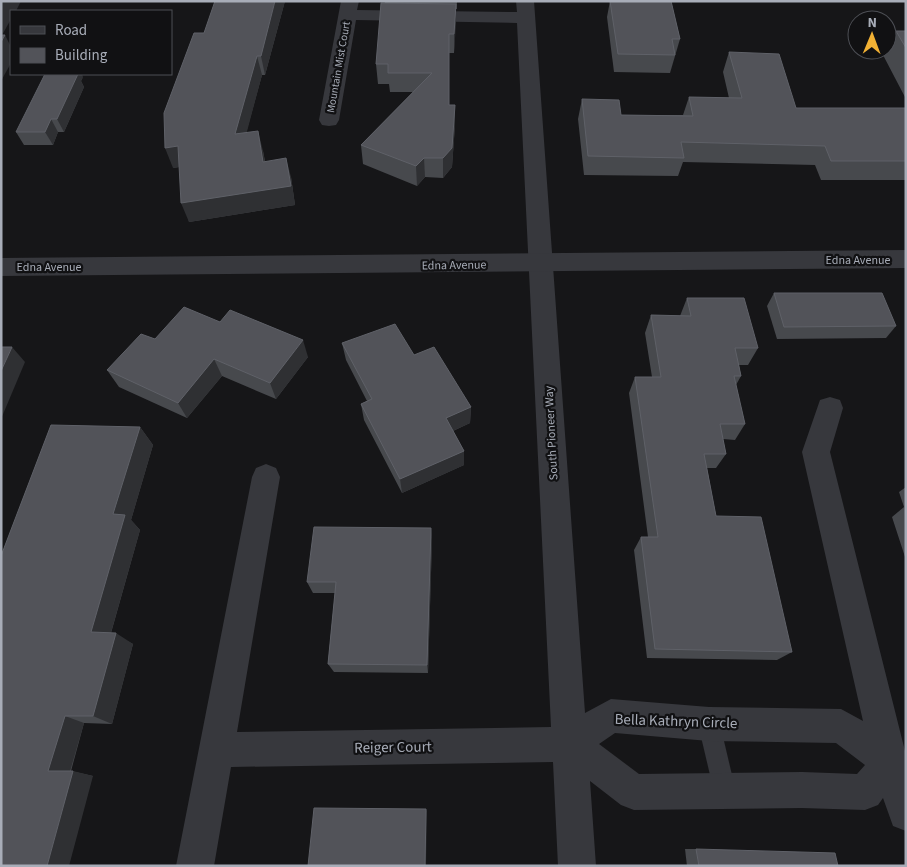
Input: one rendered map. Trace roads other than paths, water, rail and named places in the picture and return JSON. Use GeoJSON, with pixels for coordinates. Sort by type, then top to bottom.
{"type":"FeatureCollection","features":[{"type":"Feature","properties":{"kind":"street","name":"Mountain Mist Court"},"geometry":{"type":"LineString","coordinates":[[329,120],[349,8],[525,9]]}},
{"type":"Feature","properties":{"kind":"street","name":"South Pioneer Way"},"geometry":{"type":"LineString","coordinates":[[525,9],[577,866]]}},
{"type":"Feature","properties":{"kind":"street","name":"Edna Avenue"},"geometry":{"type":"LineString","coordinates":[[1,267],[906,259]]}},
{"type":"Feature","properties":{"kind":"street"},"geometry":{"type":"LineString","coordinates":[[830,408],[816,452],[890,762],[906,813]]}},
{"type":"Feature","properties":{"kind":"street"},"geometry":{"type":"LineString","coordinates":[[194,866],[266,477]]}},
{"type":"Feature","properties":{"kind":"street","name":"Bella Kathryn Circle"},"geometry":{"type":"LineString","coordinates":[[569,744],[611,716],[709,724],[841,726],[890,762]]}},
{"type":"Feature","properties":{"kind":"street","name":"Reiger Court"},"geometry":{"type":"LineString","coordinates":[[216,750],[569,744]]}},
{"type":"Feature","properties":{"kind":"street"},"geometry":{"type":"LineString","coordinates":[[569,744],[634,792],[802,790],[865,792],[890,762]]}},
{"type":"Feature","properties":{"kind":"lane"},"geometry":{"type":"LineString","coordinates":[[709,724],[725,792]]}}]}
